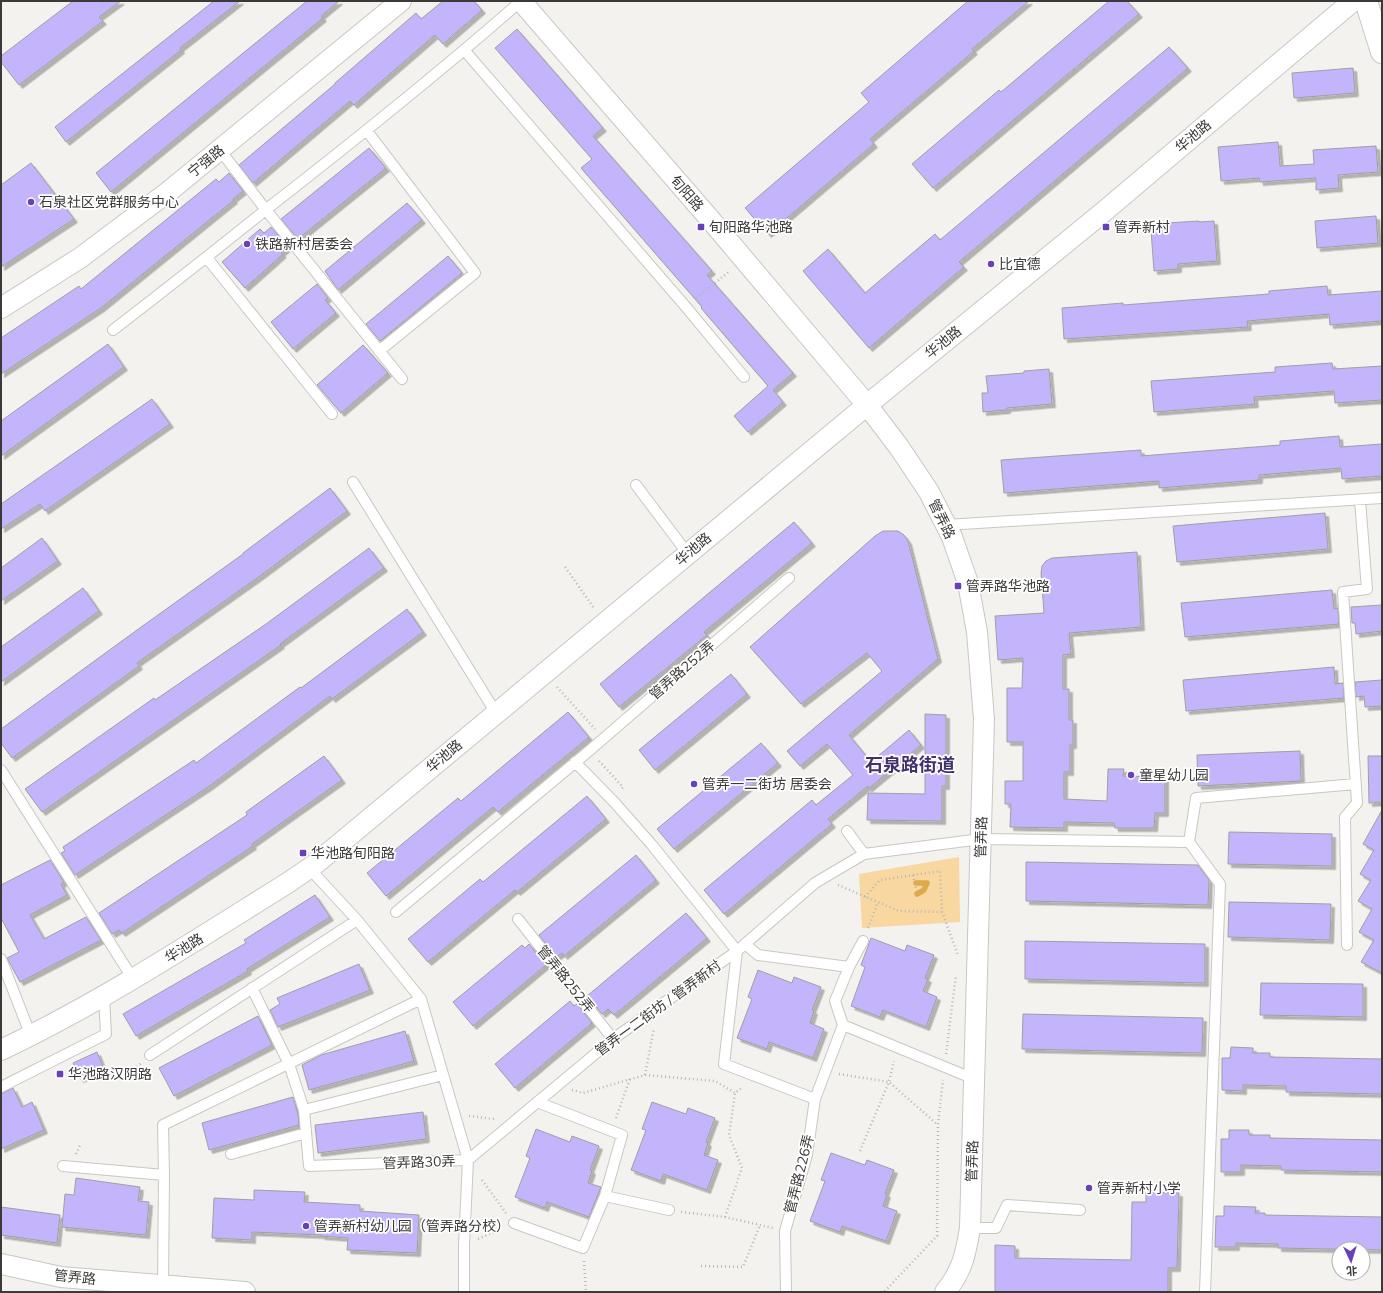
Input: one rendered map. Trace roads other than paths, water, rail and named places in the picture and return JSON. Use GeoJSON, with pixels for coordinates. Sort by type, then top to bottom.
{"type":"FeatureCollection","features":[{"type":"Feature","properties":{"kind":"main road"},"geometry":{"type":"LineString","coordinates":[[1366,1],[1382,52]]}},
{"type":"Feature","properties":{"kind":"street","name":"宁强路"},"geometry":{"type":"LineString","coordinates":[[1,308],[80,258],[168,192],[401,1]]}},
{"type":"Feature","properties":{"kind":"street","name":"旬阳路"},"geometry":{"type":"LineString","coordinates":[[521,1],[744,259],[867,405]]}},
{"type":"Feature","properties":{"kind":"street","name":"华池路"},"geometry":{"type":"LineString","coordinates":[[1,1050],[31,1036],[104,997],[280,888],[309,868],[867,405],[1100,214],[1353,1]]}},
{"type":"Feature","properties":{"kind":"street","name":"管弄路"},"geometry":{"type":"LineString","coordinates":[[867,405],[899,447],[928,492],[952,537],[968,583],[978,632],[984,719],[970,1228],[966,1254],[953,1282],[945,1292]]}},
{"type":"Feature","properties":{"kind":"street","name":"管弄路"},"geometry":{"type":"LineString","coordinates":[[1,1264],[61,1277],[245,1292]]}},
{"type":"Feature","properties":{"kind":"lane"},"geometry":{"type":"LineString","coordinates":[[114,330],[367,131],[464,51],[521,1]]}},
{"type":"Feature","properties":{"kind":"lane"},"geometry":{"type":"LineString","coordinates":[[464,51],[686,307],[744,377]]}},
{"type":"Feature","properties":{"kind":"lane"},"geometry":{"type":"LineString","coordinates":[[367,131],[475,273],[379,351]]}},
{"type":"Feature","properties":{"kind":"lane"},"geometry":{"type":"LineString","coordinates":[[220,150],[266,210],[402,379]]}},
{"type":"Feature","properties":{"kind":"lane"},"geometry":{"type":"LineString","coordinates":[[207,258],[332,414]]}},
{"type":"Feature","properties":{"kind":"lane"},"geometry":{"type":"LineString","coordinates":[[353,482],[496,713]]}},
{"type":"Feature","properties":{"kind":"lane"},"geometry":{"type":"LineString","coordinates":[[636,485],[688,554]]}},
{"type":"Feature","properties":{"kind":"lane"},"geometry":{"type":"LineString","coordinates":[[946,525],[1382,498]]}},
{"type":"Feature","properties":{"kind":"lane"},"geometry":{"type":"LineString","coordinates":[[1347,945],[1345,817],[1357,803],[1344,592],[1367,589],[1360,500]]}},
{"type":"Feature","properties":{"kind":"lane","name":"管弄路252弄"},"geometry":{"type":"LineString","coordinates":[[396,912],[575,762],[789,578]]}},
{"type":"Feature","properties":{"kind":"lane"},"geometry":{"type":"LineString","coordinates":[[575,762],[615,803],[741,948],[758,955],[849,967]]}},
{"type":"Feature","properties":{"kind":"lane"},"geometry":{"type":"LineString","coordinates":[[1,770],[133,979]]}},
{"type":"Feature","properties":{"kind":"lane"},"geometry":{"type":"LineString","coordinates":[[1205,1292],[1220,884],[1189,842],[1196,798],[1356,784]]}},
{"type":"Feature","properties":{"kind":"lane"},"geometry":{"type":"LineString","coordinates":[[847,831],[864,854]]}},
{"type":"Feature","properties":{"kind":"lane","name":"管弄一二街坊 / 管弄新村"},"geometry":{"type":"LineString","coordinates":[[467,1160],[613,1039],[741,948],[815,883],[864,854],[981,839],[1189,842]]}},
{"type":"Feature","properties":{"kind":"lane","name":"管弄路30弄"},"geometry":{"type":"LineString","coordinates":[[252,988],[289,1064],[304,1110],[309,1166],[467,1160],[421,999],[357,920],[309,868]]}},
{"type":"Feature","properties":{"kind":"lane","name":"管弄路252弄"},"geometry":{"type":"LineString","coordinates":[[518,919],[613,1039]]}},
{"type":"Feature","properties":{"kind":"lane"},"geometry":{"type":"LineString","coordinates":[[150,1055],[357,920]]}},
{"type":"Feature","properties":{"kind":"lane"},"geometry":{"type":"LineString","coordinates":[[863,941],[849,967],[835,1001],[843,1025],[974,1079]]}},
{"type":"Feature","properties":{"kind":"lane"},"geometry":{"type":"LineString","coordinates":[[741,948],[724,1064],[815,1099]]}},
{"type":"Feature","properties":{"kind":"lane"},"geometry":{"type":"LineString","coordinates":[[1,959],[31,1036]]}},
{"type":"Feature","properties":{"kind":"lane"},"geometry":{"type":"LineString","coordinates":[[1,1087],[106,1034],[104,997]]}},
{"type":"Feature","properties":{"kind":"lane"},"geometry":{"type":"LineString","coordinates":[[163,1285],[163,1125],[421,999]]}},
{"type":"Feature","properties":{"kind":"lane","name":"管弄路226弄"},"geometry":{"type":"LineString","coordinates":[[786,1292],[785,1231],[807,1154],[815,1099],[843,1025]]}},
{"type":"Feature","properties":{"kind":"lane"},"geometry":{"type":"LineString","coordinates":[[304,1110],[443,1075]]}},
{"type":"Feature","properties":{"kind":"lane"},"geometry":{"type":"LineString","coordinates":[[514,1223],[584,1248],[605,1196],[622,1135],[537,1102]]}},
{"type":"Feature","properties":{"kind":"lane"},"geometry":{"type":"LineString","coordinates":[[231,1154],[306,1133]]}},
{"type":"Feature","properties":{"kind":"lane"},"geometry":{"type":"LineString","coordinates":[[464,1292],[467,1160]]}},
{"type":"Feature","properties":{"kind":"lane"},"geometry":{"type":"LineString","coordinates":[[63,1166],[164,1175]]}},
{"type":"Feature","properties":{"kind":"lane"},"geometry":{"type":"LineString","coordinates":[[605,1196],[669,1210]]}},
{"type":"Feature","properties":{"kind":"lane"},"geometry":{"type":"LineString","coordinates":[[970,1228],[996,1228],[1007,1205],[1080,1210]]}},
{"type":"Feature","properties":{"kind":"waterway"},"geometry":{"type":"LineString","coordinates":[[916,883],[927,883],[924,890],[917,894]]}},
{"type":"Feature","properties":{"kind":"place","name":"石泉社区党群服务中心"},"geometry":{"type":"Point","coordinates":[31,202]}},
{"type":"Feature","properties":{"kind":"place","name":"旬阳路华池路"},"geometry":{"type":"Point","coordinates":[701,227]}},
{"type":"Feature","properties":{"kind":"place","name":"管弄新村"},"geometry":{"type":"Point","coordinates":[1106,227]}},
{"type":"Feature","properties":{"kind":"place","name":"铁路新村居委会"},"geometry":{"type":"Point","coordinates":[247,244]}},
{"type":"Feature","properties":{"kind":"place","name":"比宜德"},"geometry":{"type":"Point","coordinates":[991,264]}},
{"type":"Feature","properties":{"kind":"place","name":"管弄路华池路"},"geometry":{"type":"Point","coordinates":[958,586]}},
{"type":"Feature","properties":{"kind":"place","name":"童星幼儿园"},"geometry":{"type":"Point","coordinates":[1131,775]}},
{"type":"Feature","properties":{"kind":"place","name":"管弄一二街坊 居委会"},"geometry":{"type":"Point","coordinates":[694,784]}},
{"type":"Feature","properties":{"kind":"place","name":"华池路旬阳路"},"geometry":{"type":"Point","coordinates":[303,853]}},
{"type":"Feature","properties":{"kind":"place","name":"华池路汉阴路"},"geometry":{"type":"Point","coordinates":[60,1074]}},
{"type":"Feature","properties":{"kind":"place","name":"管弄新村小学"},"geometry":{"type":"Point","coordinates":[1089,1188]}},
{"type":"Feature","properties":{"kind":"place","name":"管弄新村幼儿园（管弄路分校）"},"geometry":{"type":"Point","coordinates":[306,1226]}},
{"type":"Feature","properties":{"kind":"district","name":"石泉路街道"},"geometry":{"type":"Point","coordinates":[910,764]}}]}
